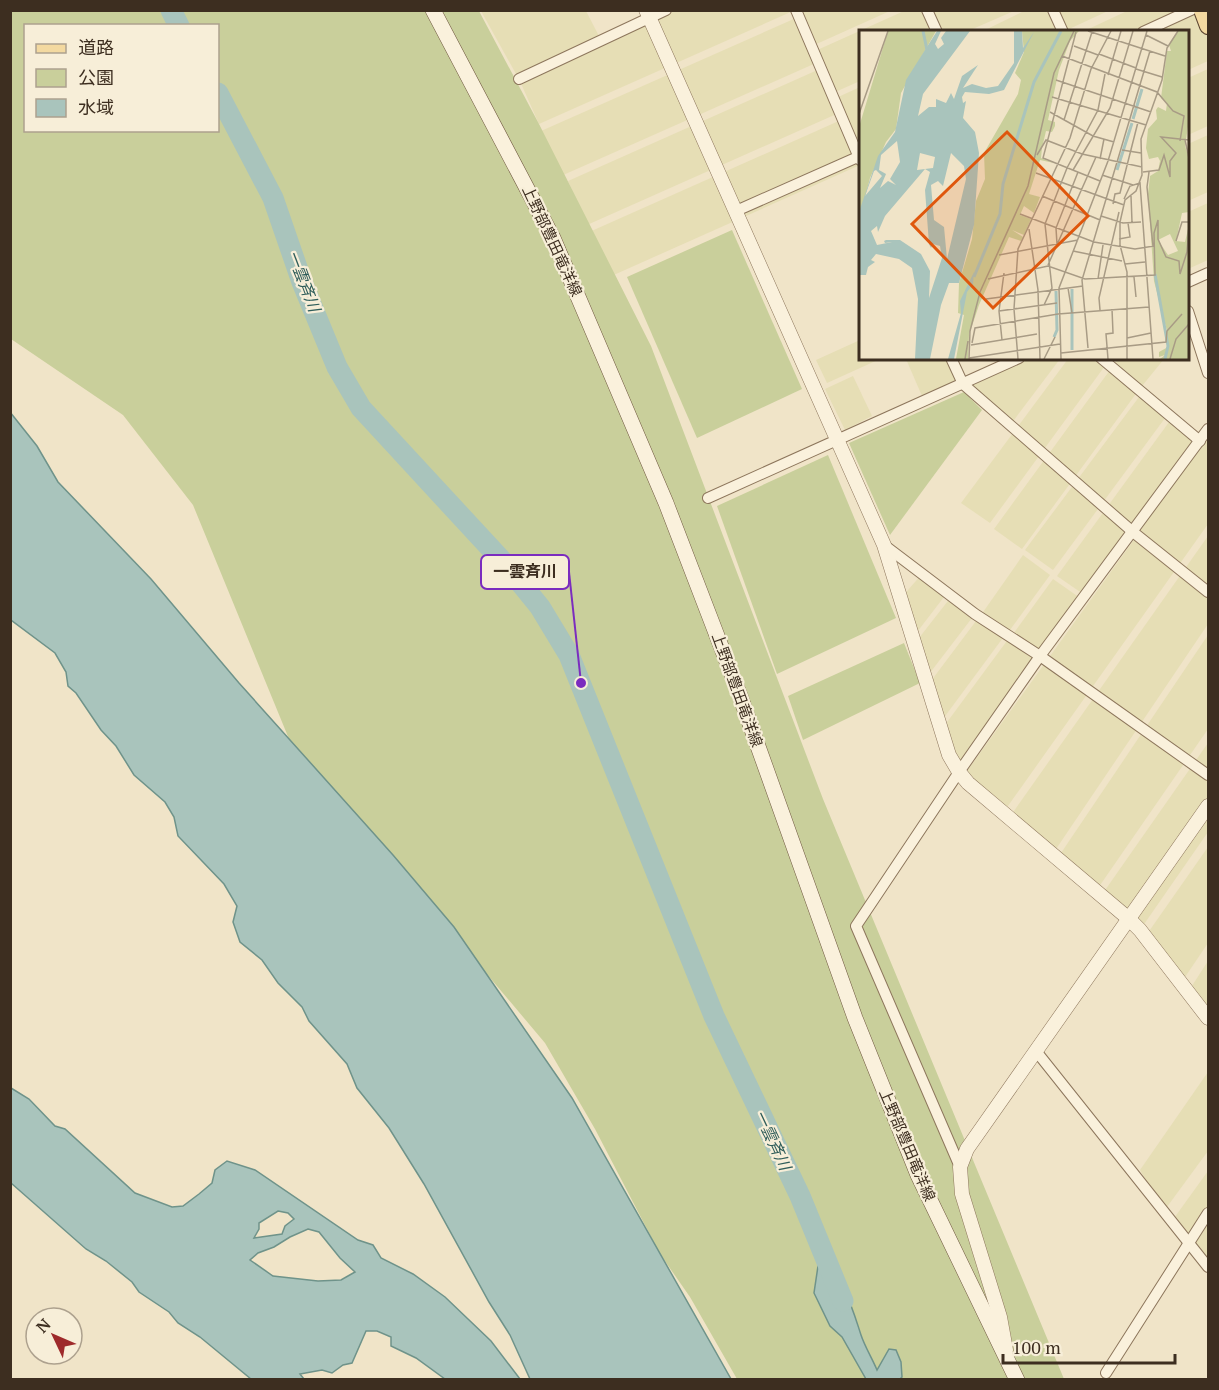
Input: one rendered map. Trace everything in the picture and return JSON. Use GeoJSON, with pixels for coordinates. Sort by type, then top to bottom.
{"type":"FeatureCollection","features":[{"type":"Feature","properties":{"kind":"main road","name":"上野部豊田竜洋線"},"geometry":{"type":"LineString","coordinates":[[433,10],[553,238],[576,291],[666,503],[735,682],[855,1018],[918,1175],[1017,1380]]}},
{"type":"Feature","properties":{"kind":"main road"},"geometry":{"type":"LineString","coordinates":[[1202,10],[1209,26]]}},
{"type":"Feature","properties":{"kind":"street"},"geometry":{"type":"LineString","coordinates":[[519,79],[648,14],[666,10]]}},
{"type":"Feature","properties":{"kind":"street"},"geometry":{"type":"LineString","coordinates":[[796,10],[859,155]]}},
{"type":"Feature","properties":{"kind":"street"},"geometry":{"type":"LineString","coordinates":[[927,10],[936,30]]}},
{"type":"Feature","properties":{"kind":"street"},"geometry":{"type":"LineString","coordinates":[[1053,10],[1062,30]]}},
{"type":"Feature","properties":{"kind":"street"},"geometry":{"type":"LineString","coordinates":[[1147,30],[1191,10]]}},
{"type":"Feature","properties":{"kind":"street"},"geometry":{"type":"LineString","coordinates":[[648,14],[884,544],[950,755],[959,772],[968,783],[1140,930],[1209,1018]]}},
{"type":"Feature","properties":{"kind":"street"},"geometry":{"type":"LineString","coordinates":[[736,212],[859,157]]}},
{"type":"Feature","properties":{"kind":"street"},"geometry":{"type":"LineString","coordinates":[[1189,282],[1209,273]]}},
{"type":"Feature","properties":{"kind":"street"},"geometry":{"type":"LineString","coordinates":[[1189,314],[1209,373]]}},
{"type":"Feature","properties":{"kind":"street"},"geometry":{"type":"LineString","coordinates":[[952,360],[963,384],[1133,531],[1209,592]]}},
{"type":"Feature","properties":{"kind":"street"},"geometry":{"type":"LineString","coordinates":[[708,498],[1015,360]]}},
{"type":"Feature","properties":{"kind":"street"},"geometry":{"type":"LineString","coordinates":[[1103,360],[1200,441]]}},
{"type":"Feature","properties":{"kind":"street"},"geometry":{"type":"LineString","coordinates":[[1008,1362],[1000,1317],[962,1194],[960,1167],[856,926],[1040,656],[1209,429]]}},
{"type":"Feature","properties":{"kind":"street"},"geometry":{"type":"LineString","coordinates":[[884,544],[959,603],[1040,656],[1209,775]]}},
{"type":"Feature","properties":{"kind":"street"},"geometry":{"type":"LineString","coordinates":[[960,1167],[967,1149],[1209,806]]}},
{"type":"Feature","properties":{"kind":"street"},"geometry":{"type":"LineString","coordinates":[[1036,1051],[1209,1267]]}},
{"type":"Feature","properties":{"kind":"street"},"geometry":{"type":"LineString","coordinates":[[1106,1373],[1209,1213]]}},
{"type":"Feature","properties":{"kind":"shaded area"},"geometry":{"type":"Polygon","coordinates":[[[1026,10],[1051,11],[1060,30],[985,30],[1026,10]]]}},
{"type":"Feature","properties":{"kind":"shaded area"},"geometry":{"type":"Polygon","coordinates":[[[481,11],[586,11],[599,36],[516,74],[481,11]]]}},
{"type":"Feature","properties":{"kind":"shaded area"},"geometry":{"type":"Polygon","coordinates":[[[674,11],[793,11],[539,124],[519,79],[674,11]]]}},
{"type":"Feature","properties":{"kind":"shaded area"},"geometry":{"type":"Polygon","coordinates":[[[796,11],[890,11],[812,46],[796,11]]]}},
{"type":"Feature","properties":{"kind":"shaded area"},"geometry":{"type":"Polygon","coordinates":[[[904,11],[1014,11],[970,30],[862,30],[904,11]]]}},
{"type":"Feature","properties":{"kind":"shaded area"},"geometry":{"type":"Polygon","coordinates":[[[1058,11],[1108,11],[1067,30],[1058,11]]]}},
{"type":"Feature","properties":{"kind":"shaded area"},"geometry":{"type":"Polygon","coordinates":[[[1127,11],[1197,11],[1208,37],[1208,61],[1189,70],[1189,30],[1086,30],[1127,11]]]}},
{"type":"Feature","properties":{"kind":"shaded area"},"geometry":{"type":"Polygon","coordinates":[[[796,18],[816,63],[561,176],[541,131],[796,18]]]}},
{"type":"Feature","properties":{"kind":"shaded area"},"geometry":{"type":"Polygon","coordinates":[[[859,31],[859,81],[833,93],[836,98],[859,87],[859,138],[854,140],[841,112],[587,225],[568,181],[822,68],[815,51],[859,31]]]}},
{"type":"Feature","properties":{"kind":"shaded area"},"geometry":{"type":"Polygon","coordinates":[[[1208,69],[1208,126],[1189,135],[1189,78],[1208,69]]]}},
{"type":"Feature","properties":{"kind":"shaded area"},"geometry":{"type":"Polygon","coordinates":[[[841,120],[859,163],[859,165],[607,278],[587,233],[841,120]]]}},
{"type":"Feature","properties":{"kind":"shaded area"},"geometry":{"type":"Polygon","coordinates":[[[1208,135],[1208,192],[1189,201],[1189,144],[1208,135]]]}},
{"type":"Feature","properties":{"kind":"shaded area"},"geometry":{"type":"Polygon","coordinates":[[[1208,203],[1208,260],[1189,269],[1189,212],[1208,203]]]}},
{"type":"Feature","properties":{"kind":"shaded area"},"geometry":{"type":"Polygon","coordinates":[[[859,340],[859,360],[878,360],[827,383],[816,360],[859,340]]]}},
{"type":"Feature","properties":{"kind":"shaded area"},"geometry":{"type":"Polygon","coordinates":[[[906,360],[946,360],[956,381],[922,396],[906,360]]]}},
{"type":"Feature","properties":{"kind":"shaded area"},"geometry":{"type":"Polygon","coordinates":[[[1018,360],[1059,360],[1011,424],[967,385],[1018,360]]]}},
{"type":"Feature","properties":{"kind":"shaded area"},"geometry":{"type":"Polygon","coordinates":[[[1067,360],[1109,360],[990,523],[961,503],[1067,360]]]}},
{"type":"Feature","properties":{"kind":"shaded area"},"geometry":{"type":"Polygon","coordinates":[[[1117,360],[1163,360],[1022,549],[994,529],[1117,360]]]}},
{"type":"Feature","properties":{"kind":"shaded area"},"geometry":{"type":"Polygon","coordinates":[[[853,376],[872,416],[845,430],[825,389],[853,376]]]}},
{"type":"Feature","properties":{"kind":"shaded area"},"geometry":{"type":"Polygon","coordinates":[[[1142,393],[1168,414],[1053,570],[1025,550],[1142,393]]]}},
{"type":"Feature","properties":{"kind":"shaded area"},"geometry":{"type":"Polygon","coordinates":[[[1172,418],[1197,439],[1086,596],[1057,576],[1172,418]]]}},
{"type":"Feature","properties":{"kind":"shaded area"},"geometry":{"type":"Polygon","coordinates":[[[1208,430],[1208,524],[1003,813],[962,778],[1136,537],[1208,430]]]}},
{"type":"Feature","properties":{"kind":"shaded area"},"geometry":{"type":"Polygon","coordinates":[[[1208,536],[1208,624],[1052,855],[1009,818],[1208,536]]]}},
{"type":"Feature","properties":{"kind":"shaded area"},"geometry":{"type":"Polygon","coordinates":[[[1023,555],[1050,575],[1007,634],[981,615],[1023,555]]]}},
{"type":"Feature","properties":{"kind":"shaded area"},"geometry":{"type":"Polygon","coordinates":[[[922,574],[947,593],[914,636],[901,598],[922,574]]]}},
{"type":"Feature","properties":{"kind":"shaded area"},"geometry":{"type":"Polygon","coordinates":[[[1053,579],[1083,600],[1037,655],[1011,637],[1053,579]]]}},
{"type":"Feature","properties":{"kind":"shaded area"},"geometry":{"type":"Polygon","coordinates":[[[951,597],[975,614],[926,678],[919,638],[951,597]]]}},
{"type":"Feature","properties":{"kind":"shaded area"},"geometry":{"type":"Polygon","coordinates":[[[979,617],[1005,635],[940,723],[928,685],[979,617]]]}},
{"type":"Feature","properties":{"kind":"shaded area"},"geometry":{"type":"Polygon","coordinates":[[[1208,635],[1208,729],[1096,891],[1057,859],[1208,635]]]}},
{"type":"Feature","properties":{"kind":"shaded area"},"geometry":{"type":"Polygon","coordinates":[[[1009,638],[1035,657],[956,766],[942,729],[1009,638]]]}},
{"type":"Feature","properties":{"kind":"shaded area"},"geometry":{"type":"Polygon","coordinates":[[[1208,743],[1208,832],[1140,930],[1101,896],[1208,743]]]}},
{"type":"Feature","properties":{"kind":"shaded area"},"geometry":{"type":"Polygon","coordinates":[[[1208,847],[1208,943],[1181,983],[1145,937],[1208,847]]]}},
{"type":"Feature","properties":{"kind":"shaded area"},"geometry":{"type":"Polygon","coordinates":[[[1208,961],[1208,1019],[1188,992],[1208,961]]]}},
{"type":"Feature","properties":{"kind":"shaded area"},"geometry":{"type":"Polygon","coordinates":[[[1208,1072],[1208,1151],[1164,1211],[1140,1170],[1208,1072]]]}},
{"type":"Feature","properties":{"kind":"shaded area"},"geometry":{"type":"Polygon","coordinates":[[[1208,1171],[1208,1267],[1172,1221],[1208,1171]]]}},
{"type":"Feature","properties":{"kind":"green space"},"geometry":{"type":"Polygon","coordinates":[[[10,11],[479,11],[651,346],[823,799],[1064,1379],[737,1379],[690,1297],[660,1254],[595,1129],[545,1043],[289,739],[193,505],[123,415],[11,339],[10,11]]]}},
{"type":"Feature","properties":{"kind":"green space"},"geometry":{"type":"Polygon","coordinates":[[[732,230],[802,389],[697,438],[627,277],[732,230]]]}},
{"type":"Feature","properties":{"kind":"green space"},"geometry":{"type":"Polygon","coordinates":[[[964,392],[982,410],[890,535],[849,443],[964,392]]]}},
{"type":"Feature","properties":{"kind":"green space"},"geometry":{"type":"Polygon","coordinates":[[[828,455],[896,618],[777,674],[717,506],[828,455]]]}},
{"type":"Feature","properties":{"kind":"green space"},"geometry":{"type":"Polygon","coordinates":[[[904,643],[920,683],[803,740],[788,696],[904,643]]]}},
{"type":"Feature","properties":{"kind":"water"},"geometry":{"type":"Polygon","coordinates":[[[10,412],[37,446],[58,482],[151,579],[239,683],[393,855],[454,927],[572,1098],[731,1379],[530,1379],[510,1335],[489,1302],[424,1184],[389,1128],[357,1088],[347,1064],[309,1021],[302,1007],[278,983],[262,960],[240,942],[233,922],[237,906],[224,884],[178,836],[174,817],[165,802],[134,775],[116,746],[101,730],[76,693],[68,686],[66,672],[55,653],[11,620],[10,412]]]}},
{"type":"Feature","properties":{"kind":"water"},"geometry":{"type":"Polygon","coordinates":[[[11,1088],[29,1099],[55,1126],[65,1129],[135,1193],[172,1207],[183,1206],[199,1194],[212,1183],[215,1170],[227,1161],[255,1170],[358,1240],[373,1245],[381,1258],[413,1274],[445,1297],[491,1341],[520,1379],[445,1379],[416,1358],[391,1346],[391,1337],[377,1331],[366,1331],[352,1363],[343,1365],[332,1373],[322,1370],[300,1374],[304,1379],[251,1379],[200,1337],[178,1323],[169,1312],[139,1292],[132,1282],[106,1261],[86,1249],[11,1183],[11,1088]],[[278,1211],[259,1223],[259,1229],[254,1238],[282,1234],[285,1226],[294,1219],[288,1213],[278,1211]],[[308,1229],[258,1253],[250,1260],[273,1276],[318,1281],[341,1280],[355,1272],[319,1232],[308,1229]]]}},
{"type":"Feature","properties":{"kind":"water"},"geometry":{"type":"Polygon","coordinates":[[[818,1266],[835,1277],[847,1295],[864,1344],[877,1370],[889,1349],[896,1350],[901,1362],[902,1377],[900,1379],[866,1379],[842,1337],[830,1326],[814,1293],[818,1266]]]}},
{"type":"Feature","properties":{"kind":"waterway","name":"一雲斉川"},"geometry":{"type":"LineString","coordinates":[[171,10],[178,24]]}},
{"type":"Feature","properties":{"kind":"waterway","name":"一雲斉川"},"geometry":{"type":"LineString","coordinates":[[219,95],[273,198],[302,282],[337,367],[361,408],[506,565],[540,607],[569,655],[714,1016],[800,1196],[843,1301]]}},
{"type":"Feature","properties":{"kind":"place","name":"一雲斉川"},"geometry":{"type":"Point","coordinates":[581,683]}}]}
